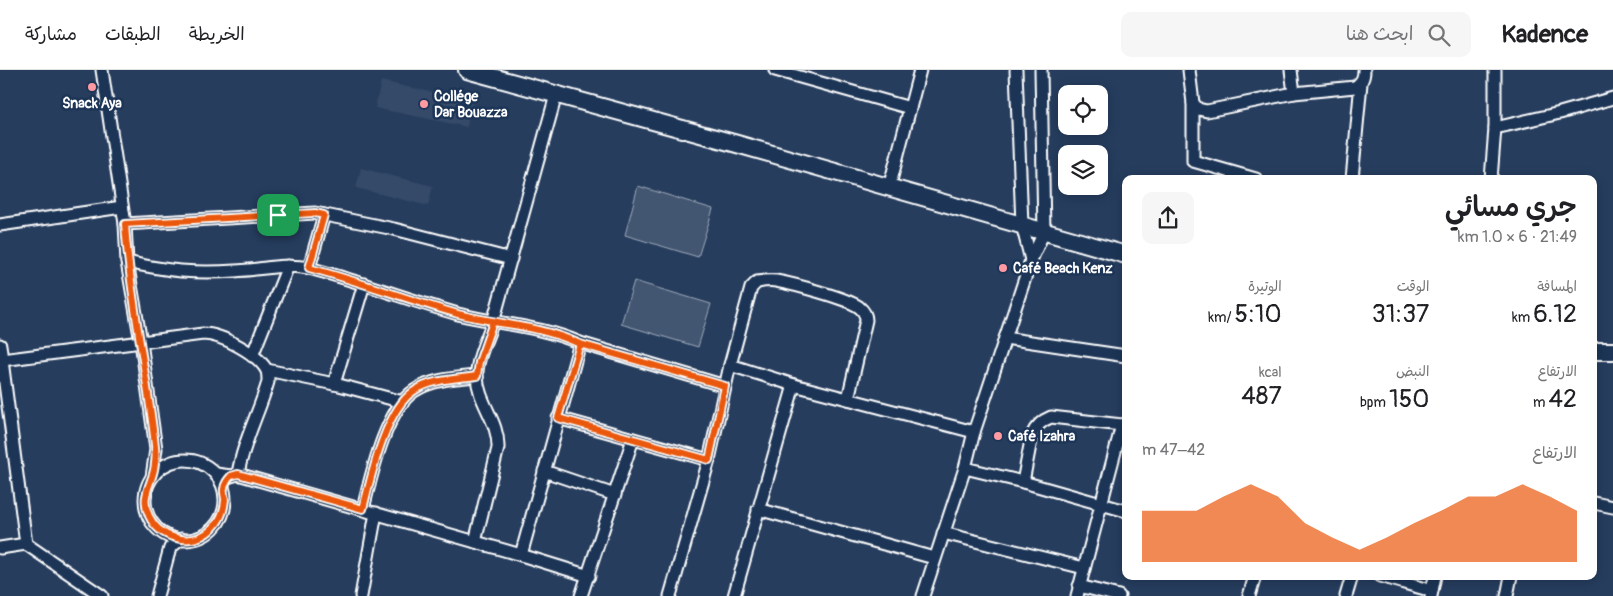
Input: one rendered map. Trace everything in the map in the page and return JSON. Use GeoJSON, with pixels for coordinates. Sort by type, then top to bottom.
{"type":"FeatureCollection","features":[{"type":"Feature","properties":{"kind":"street"},"geometry":{"type":"LineString","coordinates":[[102,70],[125,224],[127,262],[141,342],[156,449],[152,477],[147,489],[145,502],[150,518],[170,548]]}},
{"type":"Feature","properties":{"kind":"street"},"geometry":{"type":"LineString","coordinates":[[467,70],[728,141],[1122,254]]}},
{"type":"Feature","properties":{"kind":"street"},"geometry":{"type":"LineString","coordinates":[[775,70],[910,108]]}},
{"type":"Feature","properties":{"kind":"street"},"geometry":{"type":"LineString","coordinates":[[889,188],[920,70]]}},
{"type":"Feature","properties":{"kind":"street"},"geometry":{"type":"LineString","coordinates":[[1016,70],[1022,225],[1031,260]]}},
{"type":"Feature","properties":{"kind":"street"},"geometry":{"type":"LineString","coordinates":[[923,596],[1005,338],[1031,260],[1044,232],[1041,70]]}},
{"type":"Feature","properties":{"kind":"street"},"geometry":{"type":"LineString","coordinates":[[1189,70],[1193,103],[1193,161],[1242,175]]}},
{"type":"Feature","properties":{"kind":"street"},"geometry":{"type":"LineString","coordinates":[[1291,70],[1294,93]]}},
{"type":"Feature","properties":{"kind":"street"},"geometry":{"type":"LineString","coordinates":[[1352,175],[1361,83],[1364,70]]}},
{"type":"Feature","properties":{"kind":"street"},"geometry":{"type":"LineString","coordinates":[[1491,175],[1495,128],[1495,70]]}},
{"type":"Feature","properties":{"kind":"street"},"geometry":{"type":"LineString","coordinates":[[1193,103],[1198,109],[1207,111],[1294,93],[1355,87],[1361,83]]}},
{"type":"Feature","properties":{"kind":"street"},"geometry":{"type":"LineString","coordinates":[[475,542],[498,448],[498,437],[484,404],[477,376],[479,362],[493,322],[556,95]]}},
{"type":"Feature","properties":{"kind":"street"},"geometry":{"type":"LineString","coordinates":[[1495,128],[1613,98]]}},
{"type":"Feature","properties":{"kind":"street"},"geometry":{"type":"LineString","coordinates":[[0,226],[122,207]]}},
{"type":"Feature","properties":{"kind":"street"},"geometry":{"type":"LineString","coordinates":[[125,224],[315,213],[394,228],[511,259]]}},
{"type":"Feature","properties":{"kind":"street"},"geometry":{"type":"LineString","coordinates":[[309,268],[324,215]]}},
{"type":"Feature","properties":{"kind":"street"},"geometry":{"type":"LineString","coordinates":[[127,262],[156,269],[197,274],[288,266],[309,268],[456,313],[545,331],[580,344],[725,386]]}},
{"type":"Feature","properties":{"kind":"street"},"geometry":{"type":"LineString","coordinates":[[252,356],[288,266]]}},
{"type":"Feature","properties":{"kind":"street"},"geometry":{"type":"LineString","coordinates":[[670,596],[709,460],[730,365],[751,288],[756,282],[775,281],[808,289],[858,306],[866,316],[848,399]]}},
{"type":"Feature","properties":{"kind":"street"},"geometry":{"type":"LineString","coordinates":[[334,384],[364,284]]}},
{"type":"Feature","properties":{"kind":"street"},"geometry":{"type":"LineString","coordinates":[[2,360],[212,334],[230,340],[267,370],[334,384],[403,402]]}},
{"type":"Feature","properties":{"kind":"street"},"geometry":{"type":"LineString","coordinates":[[1005,338],[1122,355]]}},
{"type":"Feature","properties":{"kind":"street"},"geometry":{"type":"LineString","coordinates":[[522,555],[558,418],[580,344]]}},
{"type":"Feature","properties":{"kind":"street"},"geometry":{"type":"LineString","coordinates":[[0,345],[26,544]]}},
{"type":"Feature","properties":{"kind":"street"},"geometry":{"type":"LineString","coordinates":[[1597,351],[1613,350]]}},
{"type":"Feature","properties":{"kind":"street"},"geometry":{"type":"LineString","coordinates":[[730,365],[794,385],[974,432]]}},
{"type":"Feature","properties":{"kind":"street"},"geometry":{"type":"LineString","coordinates":[[223,490],[234,475],[240,460],[268,382],[267,370]]}},
{"type":"Feature","properties":{"kind":"street"},"geometry":{"type":"LineString","coordinates":[[363,509],[377,454],[403,402],[414,391],[435,381],[477,376]]}},
{"type":"Feature","properties":{"kind":"street"},"geometry":{"type":"LineString","coordinates":[[734,596],[794,385]]}},
{"type":"Feature","properties":{"kind":"street"},"geometry":{"type":"LineString","coordinates":[[1023,482],[1032,435],[1043,420],[1051,417],[1122,426]]}},
{"type":"Feature","properties":{"kind":"street"},"geometry":{"type":"LineString","coordinates":[[558,418],[709,460]]}},
{"type":"Feature","properties":{"kind":"street"},"geometry":{"type":"LineString","coordinates":[[1119,596],[1078,591],[1100,504],[1122,432]]}},
{"type":"Feature","properties":{"kind":"street"},"geometry":{"type":"LineString","coordinates":[[583,595],[633,439]]}},
{"type":"Feature","properties":{"kind":"street"},"geometry":{"type":"LineString","coordinates":[[156,449],[171,462]]}},
{"type":"Feature","properties":{"kind":"street"},"geometry":{"type":"LineString","coordinates":[[152,477],[162,467],[171,462],[183,460],[196,461],[207,466],[216,474],[225,500],[223,511],[216,524],[202,535],[192,539],[181,539],[160,531]]}},
{"type":"Feature","properties":{"kind":"street"},"geometry":{"type":"LineString","coordinates":[[965,468],[1122,510]]}},
{"type":"Feature","properties":{"kind":"street"},"geometry":{"type":"LineString","coordinates":[[544,471],[615,495]]}},
{"type":"Feature","properties":{"kind":"street"},"geometry":{"type":"LineString","coordinates":[[216,474],[234,475],[363,509],[589,576]]}},
{"type":"Feature","properties":{"kind":"street"},"geometry":{"type":"LineString","coordinates":[[1597,504],[1613,507]]}},
{"type":"Feature","properties":{"kind":"street"},"geometry":{"type":"LineString","coordinates":[[758,509],[934,558]]}},
{"type":"Feature","properties":{"kind":"street"},"geometry":{"type":"LineString","coordinates":[[361,596],[376,513]]}},
{"type":"Feature","properties":{"kind":"street"},"geometry":{"type":"LineString","coordinates":[[943,533],[1084,568]]}},
{"type":"Feature","properties":{"kind":"street"},"geometry":{"type":"LineString","coordinates":[[157,596],[170,548],[181,539]]}},
{"type":"Feature","properties":{"kind":"street"},"geometry":{"type":"LineString","coordinates":[[0,548],[26,544],[102,596]]}},
{"type":"Feature","properties":{"kind":"street"},"geometry":{"type":"LineString","coordinates":[[1249,596],[1254,580]]}},
{"type":"Feature","properties":{"kind":"street"},"geometry":{"type":"LineString","coordinates":[[1346,596],[1351,580]]}},
{"type":"Feature","properties":{"kind":"street"},"geometry":{"type":"LineString","coordinates":[[1392,580],[1432,594],[1434,580]]}},
{"type":"Feature","properties":{"kind":"street"},"geometry":{"type":"LineString","coordinates":[[1507,596],[1510,580]]}},
{"type":"Feature","properties":{"kind":"shaded area","name":"Collége Dar Bouazza"},"geometry":{"type":"Polygon","coordinates":[[[381,81],[472,101],[467,127],[375,108],[381,81]]]}},
{"type":"Feature","properties":{"kind":"shaded area"},"geometry":{"type":"Polygon","coordinates":[[[361,168],[433,186],[428,206],[356,188],[361,168]]]}},
{"type":"Feature","properties":{"kind":"shaded area"},"geometry":{"type":"Polygon","coordinates":[[[638,186],[713,209],[698,257],[625,235],[638,186]]]}},
{"type":"Feature","properties":{"kind":"shaded area"},"geometry":{"type":"Polygon","coordinates":[[[634,281],[711,304],[698,347],[621,324],[634,281]]]}},
{"type":"Feature","properties":{"kind":"place","name":"Snack Aya"},"geometry":{"type":"Point","coordinates":[92,87]}},
{"type":"Feature","properties":{"kind":"place","name":"Collége Dar Bouazza"},"geometry":{"type":"Point","coordinates":[424,104]}},
{"type":"Feature","properties":{"kind":"place","name":"Café Beach Kenz"},"geometry":{"type":"Point","coordinates":[1003,268]}},
{"type":"Feature","properties":{"kind":"place","name":"Café Izahra"},"geometry":{"type":"Point","coordinates":[998,436]}},
{"type":"Feature","properties":{"kind":"route"},"geometry":{"type":"LineString","coordinates":[[278,215],[125,224],[127,262],[141,342],[156,449],[152,477],[146,492],[145,502],[148,515],[155,526],[166,535],[177,539],[188,539],[199,537],[208,532],[222,514],[225,500],[223,490],[227,482],[231,476],[238,474],[363,509],[377,454],[385,434],[403,402],[414,391],[435,381],[477,376],[479,362],[493,322],[545,331],[580,344],[725,386],[709,460],[558,418],[580,344],[568,338],[545,331],[456,313],[309,268],[324,215],[315,213],[278,215]]}}]}
